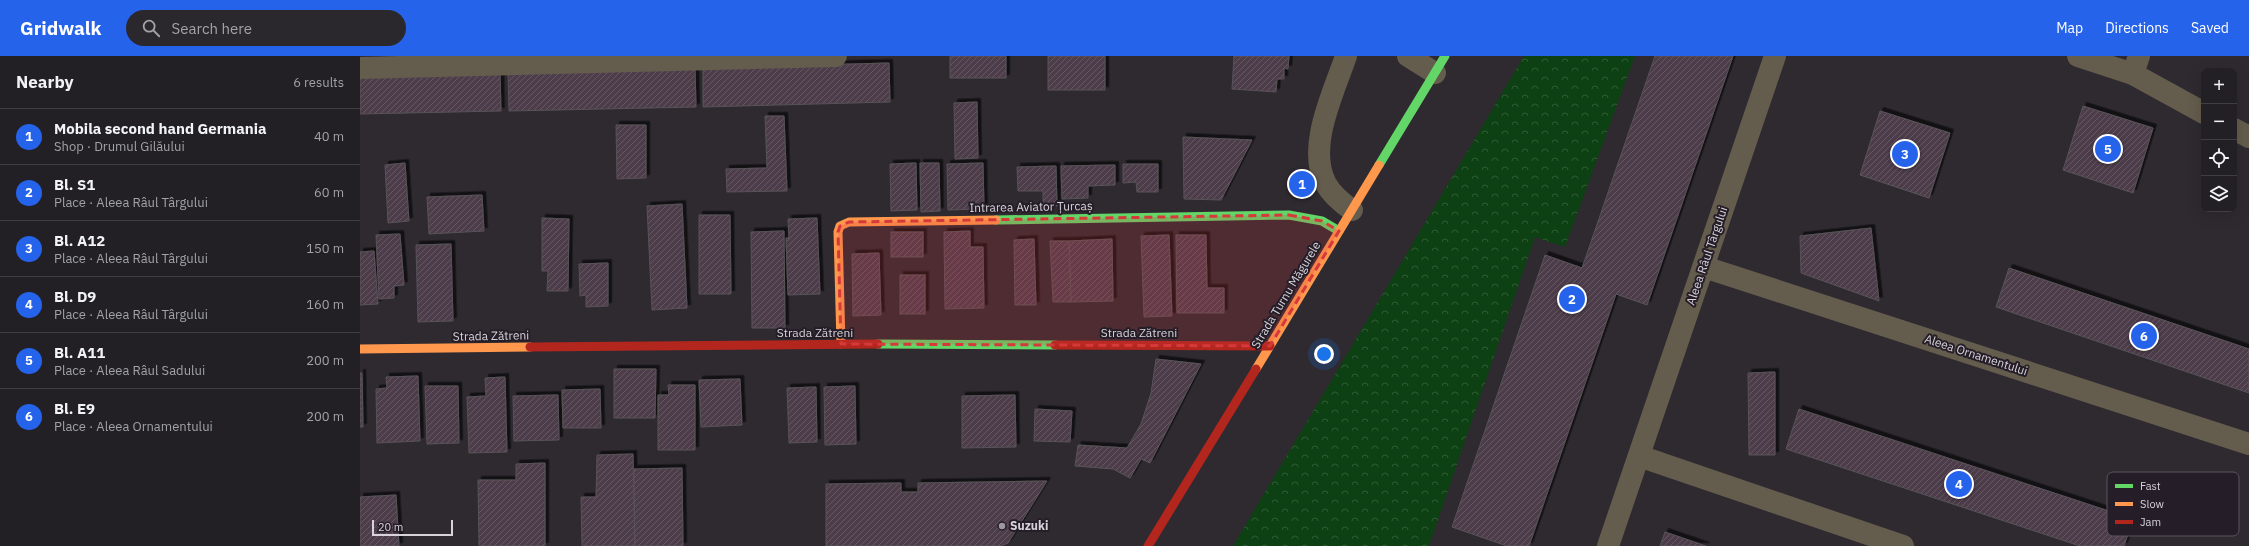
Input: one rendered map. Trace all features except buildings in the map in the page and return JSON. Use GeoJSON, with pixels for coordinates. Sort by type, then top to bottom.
{"type":"FeatureCollection","features":[{"type":"Feature","properties":{"kind":"street"},"geometry":{"type":"LineString","coordinates":[[360,68],[836,56]]}},
{"type":"Feature","properties":{"kind":"street"},"geometry":{"type":"LineString","coordinates":[[1346,56],[1320,137],[1319,152],[1320,165],[1327,184],[1339,200],[1352,210]]}},
{"type":"Feature","properties":{"kind":"street"},"geometry":{"type":"LineString","coordinates":[[1408,56],[1440,64]]}},
{"type":"Feature","properties":{"kind":"street","name":"Aleea Râul Târgului"},"geometry":{"type":"LineString","coordinates":[[1608,546],[1775,56]]}},
{"type":"Feature","properties":{"kind":"street"},"geometry":{"type":"LineString","coordinates":[[2078,56],[2136,65],[2201,111]]}},
{"type":"Feature","properties":{"kind":"street","name":"Strada Turnu Măgurele"},"geometry":{"type":"LineString","coordinates":[[1148,546],[1440,64]]}},
{"type":"Feature","properties":{"kind":"street"},"geometry":{"type":"LineString","coordinates":[[2237,131],[2249,137]]}},
{"type":"Feature","properties":{"kind":"street","name":"Intrarea Aviator Țurcaș"},"geometry":{"type":"LineString","coordinates":[[841,344],[838,232],[840,226],[849,222],[1289,215],[1322,221],[1339,231]]}},
{"type":"Feature","properties":{"kind":"street","name":"Aleea Ornamentului"},"geometry":{"type":"LineString","coordinates":[[1704,267],[2249,444]]}},
{"type":"Feature","properties":{"kind":"street","name":"Strada Zătreni"},"geometry":{"type":"LineString","coordinates":[[360,349],[841,344],[1270,346]]}},
{"type":"Feature","properties":{"kind":"street"},"geometry":{"type":"LineString","coordinates":[[1639,456],[1903,546]]}},
{"type":"Feature","properties":{"kind":"highlighted area"},"geometry":{"type":"Polygon","coordinates":[[[1289,215],[1322,221],[1339,231],[1270,346],[841,344],[838,232],[840,226],[849,222],[1289,215]]]}},
{"type":"Feature","properties":{"kind":"green space"},"geometry":{"type":"Polygon","coordinates":[[[1524,56],[1635,56],[1565,247],[1535,237],[1429,546],[1233,546],[1524,56]]]}},
{"type":"Feature","properties":{"kind":"traffic: fast"},"geometry":{"type":"LineString","coordinates":[[1379,165],[1445,56]]}},
{"type":"Feature","properties":{"kind":"traffic: fast"},"geometry":{"type":"LineString","coordinates":[[996,220],[1289,215],[1322,221],[1339,231]]}},
{"type":"Feature","properties":{"kind":"traffic: fast"},"geometry":{"type":"LineString","coordinates":[[878,344],[1055,345]]}},
{"type":"Feature","properties":{"kind":"traffic: slow"},"geometry":{"type":"LineString","coordinates":[[1256,369],[1379,165]]}},
{"type":"Feature","properties":{"kind":"traffic: slow"},"geometry":{"type":"LineString","coordinates":[[841,344],[838,232],[840,226],[849,222],[996,220]]}},
{"type":"Feature","properties":{"kind":"traffic: slow"},"geometry":{"type":"LineString","coordinates":[[360,349],[530,347]]}},
{"type":"Feature","properties":{"kind":"traffic: jam"},"geometry":{"type":"LineString","coordinates":[[530,347],[878,344]]}},
{"type":"Feature","properties":{"kind":"traffic: jam"},"geometry":{"type":"LineString","coordinates":[[1055,345],[1270,346]]}},
{"type":"Feature","properties":{"kind":"traffic: jam"},"geometry":{"type":"LineString","coordinates":[[1148,546],[1256,369]]}},
{"type":"Feature","properties":{"kind":"place","name":"Bl. A11"},"geometry":{"type":"Point","coordinates":[2108,149]}},
{"type":"Feature","properties":{"kind":"place","name":"Bl. A12"},"geometry":{"type":"Point","coordinates":[1905,154]}},
{"type":"Feature","properties":{"kind":"place","name":"Mobila second hand Germania"},"geometry":{"type":"Point","coordinates":[1302,184]}},
{"type":"Feature","properties":{"kind":"place","name":"Bl. S1"},"geometry":{"type":"Point","coordinates":[1572,299]}},
{"type":"Feature","properties":{"kind":"place","name":"Bl. E9"},"geometry":{"type":"Point","coordinates":[2144,336]}},
{"type":"Feature","properties":{"kind":"place","name":"Bl. D9"},"geometry":{"type":"Point","coordinates":[1959,484]}},
{"type":"Feature","properties":{"kind":"place","name":"Suzuki"},"geometry":{"type":"Point","coordinates":[1002,526]}}]}
